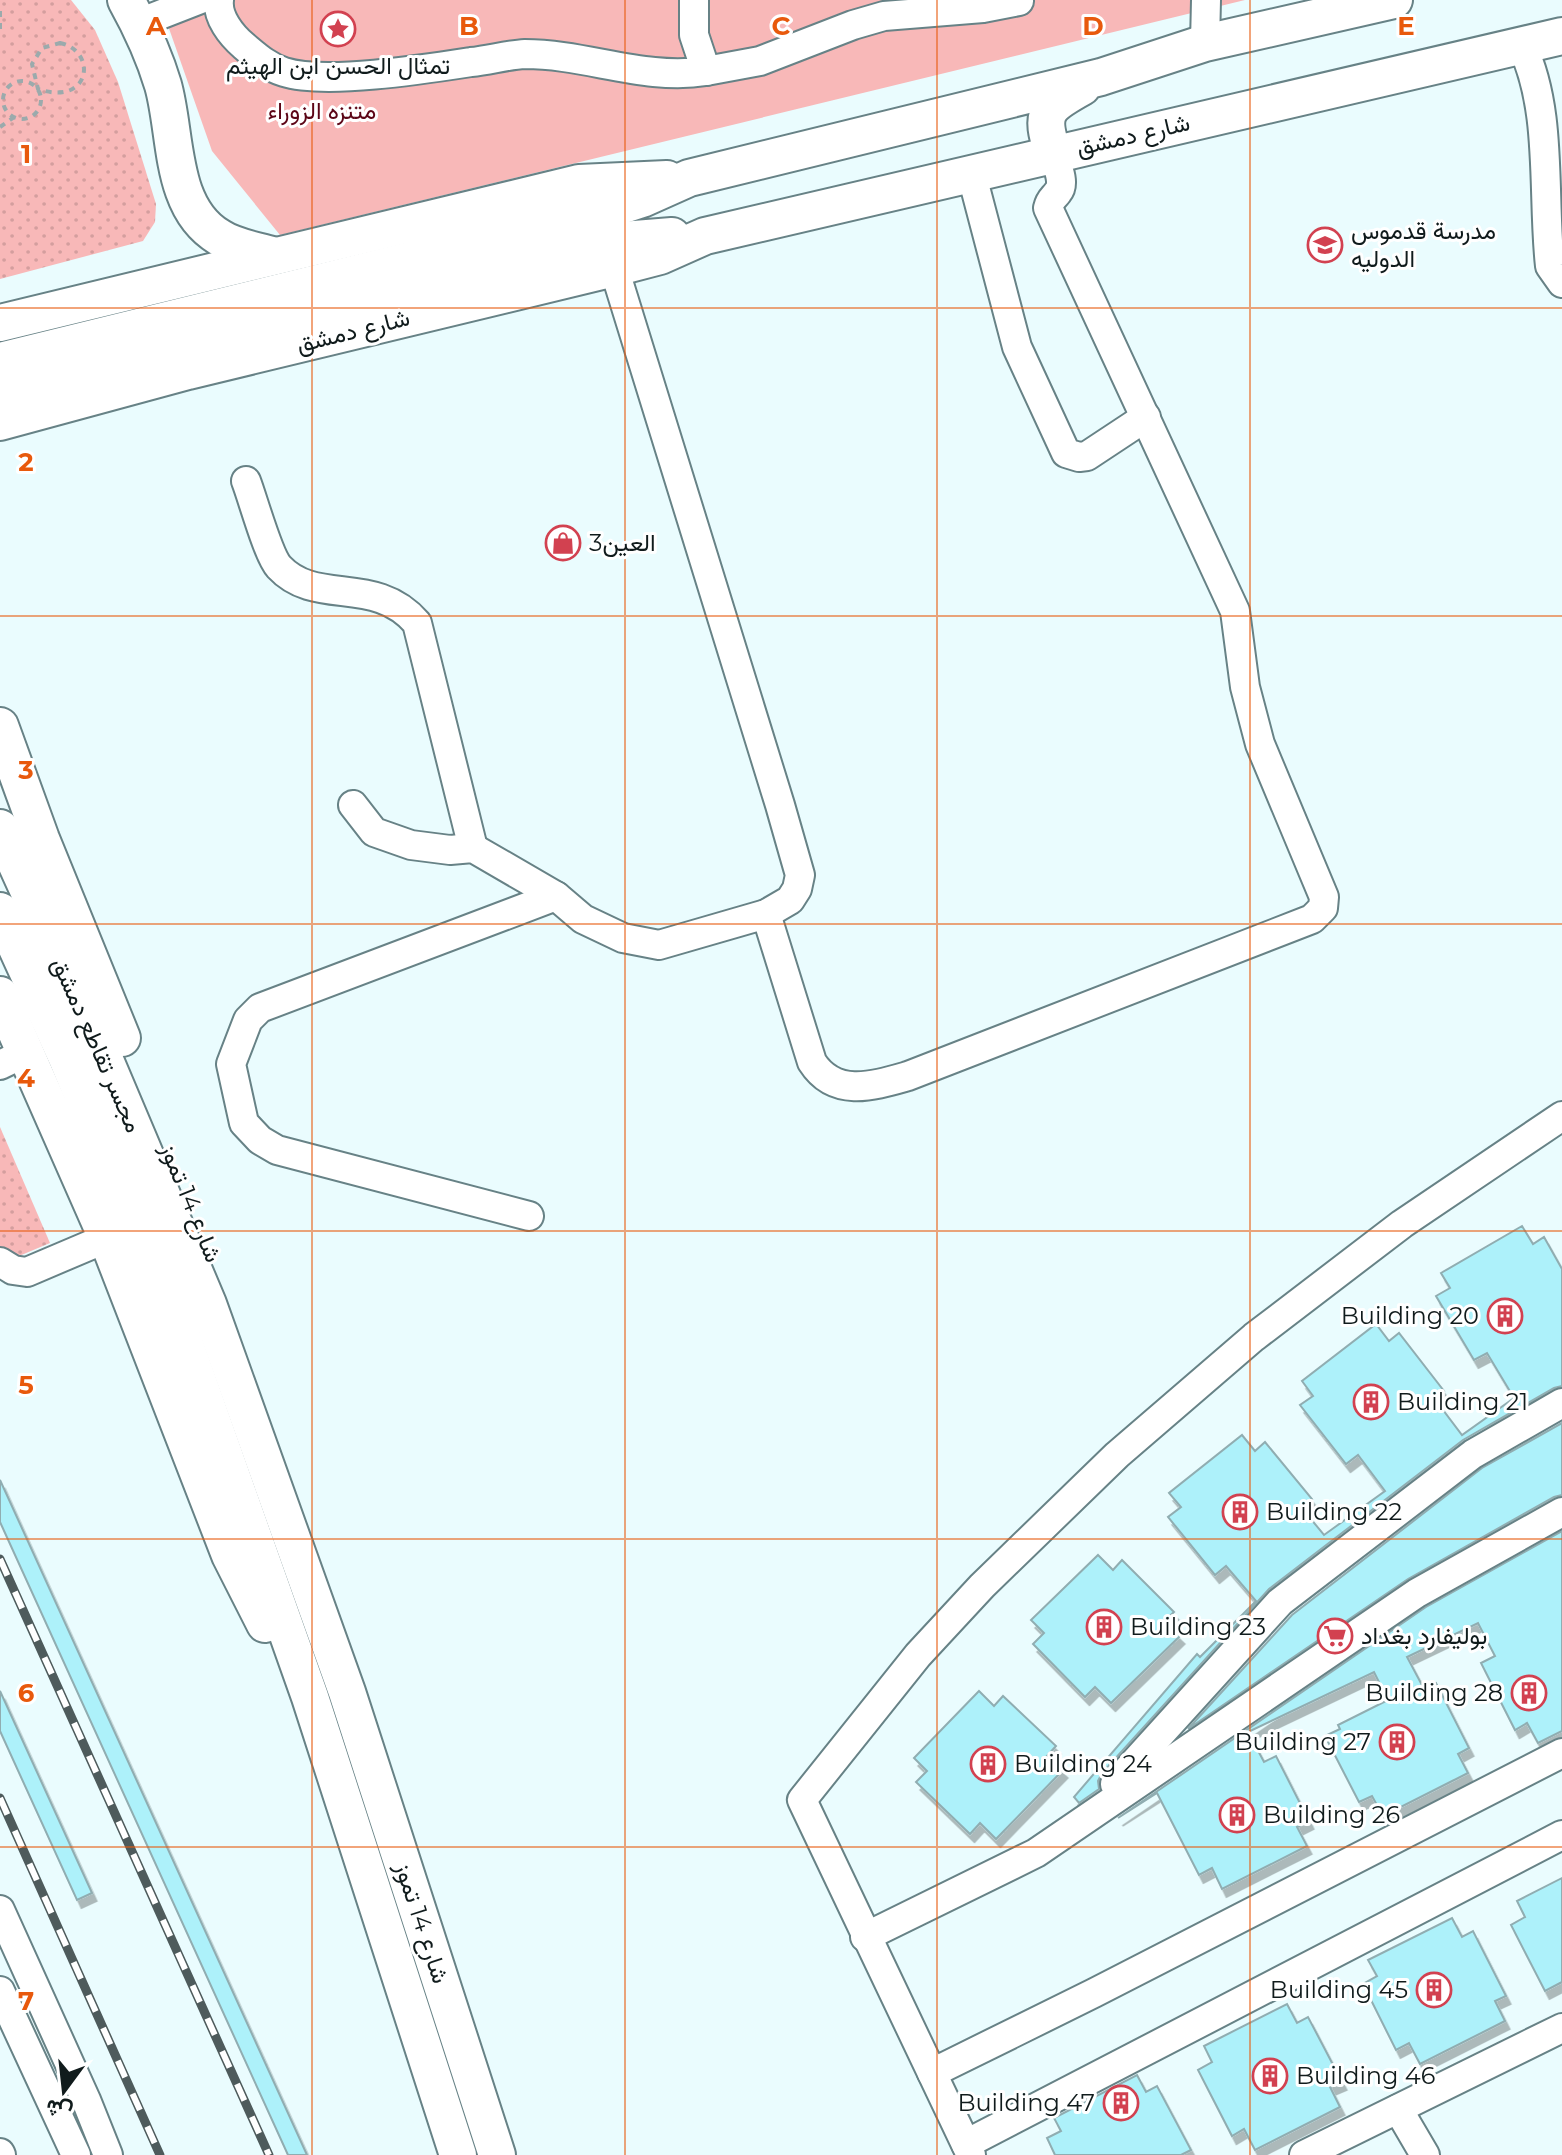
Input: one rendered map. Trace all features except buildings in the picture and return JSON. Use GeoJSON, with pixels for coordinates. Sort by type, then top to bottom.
{"type":"FeatureCollection","features":[{"type":"Feature","properties":{"kind":"main road"},"geometry":{"type":"LineString","coordinates":[[0,361],[593,215],[642,199],[689,178],[1101,77],[1205,43],[1394,0]]}},
{"type":"Feature","properties":{"kind":"main road"},"geometry":{"type":"LineString","coordinates":[[133,12],[163,88],[183,187],[192,207],[203,224],[217,237],[234,245],[273,255]]}},
{"type":"Feature","properties":{"kind":"main road","name":"شارع دمشق"},"geometry":{"type":"LineString","coordinates":[[0,422],[188,371],[660,256],[705,236],[1562,36]]}},
{"type":"Feature","properties":{"kind":"main road"},"geometry":{"type":"LineString","coordinates":[[1053,153],[1045,125],[1053,103],[1101,77]]}},
{"type":"Feature","properties":{"kind":"main road"},"geometry":{"type":"LineString","coordinates":[[0,323],[579,183],[689,178]]}},
{"type":"Feature","properties":{"kind":"main road","name":"شارع دمشق"},"geometry":{"type":"LineString","coordinates":[[0,392],[598,242],[705,236]]}},
{"type":"Feature","properties":{"kind":"main road","name":"شارع 14 تموز"},"geometry":{"type":"LineString","coordinates":[[0,726],[41,839],[106,1002],[188,1191],[250,1353],[309,1520],[332,1605],[347,1692]]}},
{"type":"Feature","properties":{"kind":"main road","name":"مجسر تقاطع دمشق"},"geometry":{"type":"LineString","coordinates":[[0,828],[99,1046],[208,1304],[273,1537]]}},
{"type":"Feature","properties":{"kind":"main road","name":"مجسر تقاطع دمشق"},"geometry":{"type":"LineString","coordinates":[[0,911],[67,1058],[175,1316],[273,1537]]}},
{"type":"Feature","properties":{"kind":"main road","name":"شارع 14 تموز"},"geometry":{"type":"LineString","coordinates":[[0,995],[14,1058],[107,1238],[230,1555],[267,1628],[310,1697]]}},
{"type":"Feature","properties":{"kind":"main road","name":"شارع 14 تموز"},"geometry":{"type":"LineString","coordinates":[[273,1537],[347,1692],[497,2155]]}},
{"type":"Feature","properties":{"kind":"main road","name":"شارع 14 تموز"},"geometry":{"type":"LineString","coordinates":[[273,1537],[310,1697],[458,2155]]}},
{"type":"Feature","properties":{"kind":"street"},"geometry":{"type":"LineString","coordinates":[[133,12],[198,0]]}},
{"type":"Feature","properties":{"kind":"street"},"geometry":{"type":"LineString","coordinates":[[219,0],[218,10],[235,39],[267,64],[285,72],[313,77],[395,71],[526,54],[579,58],[672,75],[760,61],[884,16],[983,8],[1019,1]]}},
{"type":"Feature","properties":{"kind":"street"},"geometry":{"type":"LineString","coordinates":[[694,0],[694,35],[706,71]]}},
{"type":"Feature","properties":{"kind":"street"},"geometry":{"type":"LineString","coordinates":[[1205,43],[1206,0]]}},
{"type":"Feature","properties":{"kind":"street"},"geometry":{"type":"LineString","coordinates":[[1522,46],[1531,65],[1541,105],[1550,266],[1562,283]]}},
{"type":"Feature","properties":{"kind":"street"},"geometry":{"type":"LineString","coordinates":[[766,914],[812,1062],[827,1079],[857,1087],[908,1076],[1312,919],[1320,913],[1324,897],[1251,716],[1235,611],[1048,208],[1062,184],[1053,153]]}},
{"type":"Feature","properties":{"kind":"street"},"geometry":{"type":"LineString","coordinates":[[971,172],[1017,347],[1066,453],[1087,456],[1146,417]]}},
{"type":"Feature","properties":{"kind":"street"},"geometry":{"type":"LineString","coordinates":[[353,805],[374,832],[411,845],[450,850],[473,848],[556,896],[583,919],[623,938],[659,945],[766,914],[790,900],[797,889],[800,875],[614,268]]}},
{"type":"Feature","properties":{"kind":"street"},"geometry":{"type":"LineString","coordinates":[[246,481],[276,565],[295,580],[332,590],[387,598],[406,610],[417,623],[473,848]]}},
{"type":"Feature","properties":{"kind":"street"},"geometry":{"type":"LineString","coordinates":[[529,1216],[277,1150],[260,1140],[244,1123],[231,1064],[248,1020],[260,1008],[556,896]]}},
{"type":"Feature","properties":{"kind":"street"},"geometry":{"type":"LineString","coordinates":[[1562,1116],[1402,1224],[1209,1375],[1117,1455],[918,1655],[802,1800],[968,2149],[1562,1835]]}},
{"type":"Feature","properties":{"kind":"street"},"geometry":{"type":"LineString","coordinates":[[0,1262],[13,1270],[27,1272],[107,1238]]}},
{"type":"Feature","properties":{"kind":"street"},"geometry":{"type":"LineString","coordinates":[[1081,1822],[1280,1602],[1473,1454],[1562,1403]]}},
{"type":"Feature","properties":{"kind":"street"},"geometry":{"type":"LineString","coordinates":[[865,1937],[1036,1853],[1417,1593],[1562,1512]]}},
{"type":"Feature","properties":{"kind":"street"},"geometry":{"type":"LineString","coordinates":[[932,2073],[1562,1753]]}},
{"type":"Feature","properties":{"kind":"street"},"geometry":{"type":"LineString","coordinates":[[0,1910],[108,2155]]}},
{"type":"Feature","properties":{"kind":"street"},"geometry":{"type":"LineString","coordinates":[[0,1991],[76,2155]]}},
{"type":"Feature","properties":{"kind":"street"},"geometry":{"type":"LineString","coordinates":[[1304,2155],[1562,2028]]}},
{"type":"Feature","properties":{"kind":"street"},"geometry":{"type":"LineString","coordinates":[[1398,2109],[1425,2155]]}},
{"type":"Feature","properties":{"kind":"path"},"geometry":{"type":"LineString","coordinates":[[0,11],[0,30]]}},
{"type":"Feature","properties":{"kind":"path"},"geometry":{"type":"LineString","coordinates":[[38,89],[32,64],[42,48],[60,43],[76,51],[82,58],[83,74],[72,90],[55,94],[38,89],[26,81],[19,80],[6,89],[2,102],[4,109],[14,117],[25,119],[38,110],[41,97],[38,89]]}},
{"type":"Feature","properties":{"kind":"path"},"geometry":{"type":"LineString","coordinates":[[0,127],[14,117]]}},
{"type":"Feature","properties":{"kind":"green space"},"geometry":{"type":"Polygon","coordinates":[[[0,0],[71,0],[95,30],[118,82],[156,204],[155,222],[143,241],[0,279],[0,0]]]}},
{"type":"Feature","properties":{"kind":"green space","name":"متنزه الزوراء"},"geometry":{"type":"Polygon","coordinates":[[[159,0],[1245,0],[280,235],[212,151],[159,0]]]}},
{"type":"Feature","properties":{"kind":"green space"},"geometry":{"type":"Polygon","coordinates":[[[0,1127],[50,1243],[0,1264],[0,1127]]]}},
{"type":"Feature","properties":{"kind":"railway"},"geometry":{"type":"LineString","coordinates":[[0,1559],[269,2155]]}},
{"type":"Feature","properties":{"kind":"railway"},"geometry":{"type":"LineString","coordinates":[[0,1798],[160,2155]]}},
{"type":"Feature","properties":{"kind":"place","name":"تمثال الحسن ابن الهيثم"},"geometry":{"type":"Point","coordinates":[338,29]}},
{"type":"Feature","properties":{"kind":"place","name":"مدرسة قدموس الدوليه"},"geometry":{"type":"Point","coordinates":[1325,245]}},
{"type":"Feature","properties":{"kind":"place","name":"العين3"},"geometry":{"type":"Point","coordinates":[563,543]}},
{"type":"Feature","properties":{"kind":"place","name":"Building 20"},"geometry":{"type":"Point","coordinates":[1505,1316]}},
{"type":"Feature","properties":{"kind":"place","name":"Building 21"},"geometry":{"type":"Point","coordinates":[1371,1402]}},
{"type":"Feature","properties":{"kind":"place","name":"Building 22"},"geometry":{"type":"Point","coordinates":[1240,1512]}},
{"type":"Feature","properties":{"kind":"place","name":"Building 23"},"geometry":{"type":"Point","coordinates":[1104,1627]}},
{"type":"Feature","properties":{"kind":"place","name":"بوليفارد بغداد"},"geometry":{"type":"Point","coordinates":[1335,1636]}},
{"type":"Feature","properties":{"kind":"place","name":"Building 28"},"geometry":{"type":"Point","coordinates":[1529,1693]}},
{"type":"Feature","properties":{"kind":"place","name":"Building 27"},"geometry":{"type":"Point","coordinates":[1397,1742]}},
{"type":"Feature","properties":{"kind":"place","name":"Building 24"},"geometry":{"type":"Point","coordinates":[988,1764]}},
{"type":"Feature","properties":{"kind":"place","name":"Building 26"},"geometry":{"type":"Point","coordinates":[1237,1815]}},
{"type":"Feature","properties":{"kind":"place","name":"Building 45"},"geometry":{"type":"Point","coordinates":[1434,1990]}},
{"type":"Feature","properties":{"kind":"place","name":"Building 46"},"geometry":{"type":"Point","coordinates":[1270,2076]}},
{"type":"Feature","properties":{"kind":"place","name":"Building 47"},"geometry":{"type":"Point","coordinates":[1121,2103]}}]}
